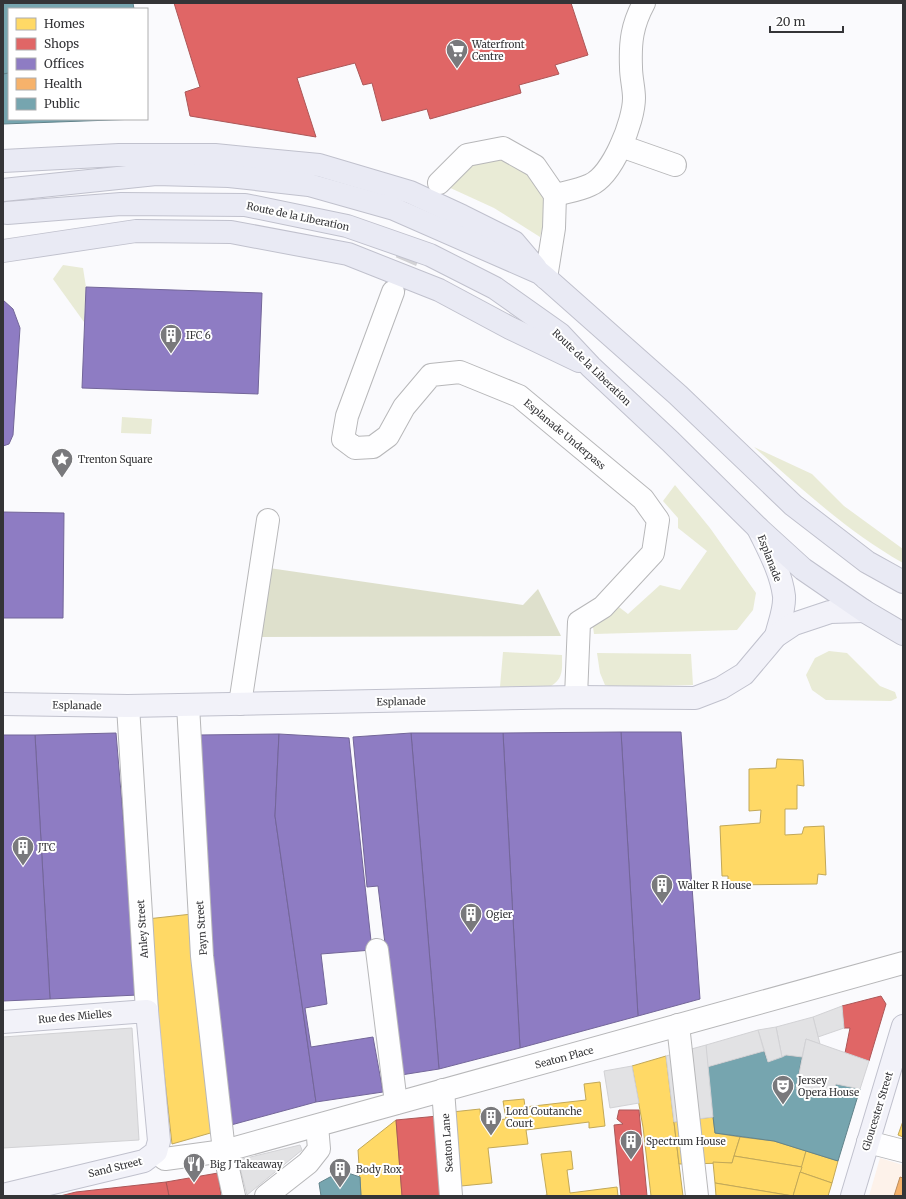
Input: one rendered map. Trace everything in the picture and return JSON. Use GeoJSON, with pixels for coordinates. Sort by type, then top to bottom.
{"type":"FeatureCollection","features":[{"type":"Feature","properties":{"kind":"highway"},"geometry":{"type":"LineString","coordinates":[[3,161],[119,155],[191,155],[319,165],[410,192],[462,216],[514,242],[543,275],[678,395],[793,505],[867,562],[903,582]]}},
{"type":"Feature","properties":{"kind":"highway"},"geometry":{"type":"LineString","coordinates":[[3,190],[156,174],[229,176],[309,185],[394,209],[543,275]]}},
{"type":"Feature","properties":{"kind":"highway","name":"Route de la Liberation"},"geometry":{"type":"LineString","coordinates":[[8,214],[121,204],[245,205],[347,226],[430,255],[495,288],[560,334],[590,367],[670,441],[758,528],[804,569],[864,611],[903,634]]}},
{"type":"Feature","properties":{"kind":"highway"},"geometry":{"type":"LineString","coordinates":[[3,251],[136,231],[231,232],[348,254],[440,290],[510,328],[590,367]]}},
{"type":"Feature","properties":{"kind":"main road","name":"Esplanade"},"geometry":{"type":"LineString","coordinates":[[758,528],[774,563],[784,596],[782,614],[776,636]]}},
{"type":"Feature","properties":{"kind":"main road","name":"Esplanade"},"geometry":{"type":"LineString","coordinates":[[3,704],[128,706],[576,697],[695,698],[721,688],[744,674],[776,636],[794,624],[811,617],[830,612],[864,611]]}},
{"type":"Feature","properties":{"kind":"main road","name":"Rue des Mielles"},"geometry":{"type":"LineString","coordinates":[[3,1022],[147,1011]]}},
{"type":"Feature","properties":{"kind":"main road","name":"Anley Street"},"geometry":{"type":"LineString","coordinates":[[147,1011],[159,1142],[156,1152]]}},
{"type":"Feature","properties":{"kind":"main road","name":"Gloucester Street"},"geometry":{"type":"LineString","coordinates":[[852,1196],[903,1026]]}},
{"type":"Feature","properties":{"kind":"main road","name":"Sand Street"},"geometry":{"type":"LineString","coordinates":[[3,1195],[144,1162],[156,1152]]}},
{"type":"Feature","properties":{"kind":"street"},"geometry":{"type":"LineString","coordinates":[[555,196],[592,185],[607,171],[621,146],[632,115],[634,98],[631,67],[632,36],[635,19],[644,3]]}},
{"type":"Feature","properties":{"kind":"street"},"geometry":{"type":"LineString","coordinates":[[621,146],[675,165]]}},
{"type":"Feature","properties":{"kind":"street"},"geometry":{"type":"LineString","coordinates":[[440,183],[467,155],[503,148],[535,166],[555,196],[554,228],[543,275]]}},
{"type":"Feature","properties":{"kind":"street","name":"Esplanade Underpass"},"geometry":{"type":"LineString","coordinates":[[393,292],[347,416],[343,438],[355,448],[373,447],[388,436],[404,408],[431,375],[460,372],[520,396],[643,499],[658,520],[653,553],[604,607],[579,622],[576,697]]}},
{"type":"Feature","properties":{"kind":"street"},"geometry":{"type":"LineString","coordinates":[[240,704],[268,520]]}},
{"type":"Feature","properties":{"kind":"street","name":"Payn Street"},"geometry":{"type":"LineString","coordinates":[[188,705],[202,956],[224,1151],[234,1196]]}},
{"type":"Feature","properties":{"kind":"street","name":"Anley Street"},"geometry":{"type":"LineString","coordinates":[[128,706],[147,1011]]}},
{"type":"Feature","properties":{"kind":"street"},"geometry":{"type":"LineString","coordinates":[[376,950],[396,1103]]}},
{"type":"Feature","properties":{"kind":"street","name":"Seaton Place"},"geometry":{"type":"LineString","coordinates":[[224,1151],[903,963]]}},
{"type":"Feature","properties":{"kind":"street"},"geometry":{"type":"LineString","coordinates":[[678,1025],[697,1196]]}},
{"type":"Feature","properties":{"kind":"street","name":"Seaton Lane"},"geometry":{"type":"LineString","coordinates":[[443,1090],[451,1196]]}},
{"type":"Feature","properties":{"kind":"street"},"geometry":{"type":"LineString","coordinates":[[266,1196],[308,1163],[319,1149],[318,1126]]}},
{"type":"Feature","properties":{"kind":"street"},"geometry":{"type":"LineString","coordinates":[[868,1142],[903,1151]]}},
{"type":"Feature","properties":{"kind":"street"},"geometry":{"type":"LineString","coordinates":[[156,1152],[165,1159],[224,1151]]}},
{"type":"Feature","properties":{"kind":"shaded area"},"geometry":{"type":"Polygon","coordinates":[[[880,1158],[903,1165],[903,1196],[869,1196],[880,1158]]]}},
{"type":"Feature","properties":{"kind":"green space"},"geometry":{"type":"Polygon","coordinates":[[[494,155],[518,160],[546,197],[546,213],[540,237],[494,208],[446,186],[470,161],[494,155]]]}},
{"type":"Feature","properties":{"kind":"green space"},"geometry":{"type":"Polygon","coordinates":[[[63,265],[83,268],[86,287],[84,322],[53,279],[63,265]]]}},
{"type":"Feature","properties":{"kind":"green space"},"geometry":{"type":"Polygon","coordinates":[[[122,417],[152,419],[151,434],[121,433],[122,417]]]}},
{"type":"Feature","properties":{"kind":"green space"},"geometry":{"type":"Polygon","coordinates":[[[754,447],[812,474],[844,506],[903,549],[903,563],[863,538],[844,524],[754,447]]]}},
{"type":"Feature","properties":{"kind":"green space"},"geometry":{"type":"Polygon","coordinates":[[[675,485],[710,528],[756,593],[753,610],[737,630],[594,634],[592,620],[615,604],[628,614],[660,585],[680,590],[707,551],[678,528],[678,518],[663,501],[675,485]]]}},
{"type":"Feature","properties":{"kind":"green space"},"geometry":{"type":"Polygon","coordinates":[[[269,568],[523,605],[538,589],[561,636],[250,637],[269,568]]]}},
{"type":"Feature","properties":{"kind":"green space"},"geometry":{"type":"Polygon","coordinates":[[[829,651],[847,653],[880,686],[895,692],[897,698],[891,701],[826,700],[812,690],[806,675],[815,658],[829,651]]]}},
{"type":"Feature","properties":{"kind":"green space"},"geometry":{"type":"Polygon","coordinates":[[[503,652],[562,655],[562,668],[560,676],[551,686],[500,687],[503,652]]]}},
{"type":"Feature","properties":{"kind":"green space"},"geometry":{"type":"Polygon","coordinates":[[[597,653],[691,654],[693,685],[613,687],[605,685],[600,673],[597,653]]]}},
{"type":"Feature","properties":{"kind":"building: Homes"},"geometry":{"type":"Polygon","coordinates":[[[777,759],[803,760],[804,786],[797,785],[797,809],[785,809],[785,835],[802,834],[804,827],[824,826],[826,875],[818,874],[817,884],[728,885],[728,876],[722,876],[720,826],[760,823],[761,810],[749,811],[749,769],[776,768],[777,759]]]}},
{"type":"Feature","properties":{"kind":"building: Homes"},"geometry":{"type":"Polygon","coordinates":[[[192,914],[214,1132],[172,1144],[147,919],[192,914]]]}},
{"type":"Feature","properties":{"kind":"building: Homes"},"geometry":{"type":"Polygon","coordinates":[[[666,1056],[683,1196],[651,1196],[643,1127],[632,1066],[666,1056]]]}},
{"type":"Feature","properties":{"kind":"building: Homes","name":"Lord Coutanche Court"},"geometry":{"type":"Polygon","coordinates":[[[600,1082],[605,1126],[589,1128],[589,1122],[526,1130],[528,1144],[488,1148],[492,1183],[461,1186],[452,1112],[480,1109],[481,1122],[506,1119],[503,1101],[524,1099],[525,1107],[586,1100],[584,1084],[600,1082]]]}},
{"type":"Feature","properties":{"kind":"building: Homes"},"geometry":{"type":"Polygon","coordinates":[[[713,1117],[715,1133],[740,1137],[732,1163],[679,1164],[674,1122],[713,1117]]]}},
{"type":"Feature","properties":{"kind":"building: Homes"},"geometry":{"type":"Polygon","coordinates":[[[396,1120],[402,1196],[361,1196],[358,1150],[396,1120]]]}},
{"type":"Feature","properties":{"kind":"building: Homes"},"geometry":{"type":"Polygon","coordinates":[[[903,1121],[903,1137],[898,1135],[903,1121]]]}},
{"type":"Feature","properties":{"kind":"building: Homes"},"geometry":{"type":"Polygon","coordinates":[[[740,1137],[774,1141],[806,1151],[802,1167],[734,1156],[740,1137]]]}},
{"type":"Feature","properties":{"kind":"building: Homes","name":"Lord Coutanche Court"},"geometry":{"type":"Polygon","coordinates":[[[571,1151],[573,1169],[567,1170],[570,1193],[617,1187],[618,1196],[542,1196],[547,1195],[541,1154],[571,1151]]]}},
{"type":"Feature","properties":{"kind":"building: Homes"},"geometry":{"type":"Polygon","coordinates":[[[806,1151],[838,1161],[832,1183],[800,1172],[806,1151]]]}},
{"type":"Feature","properties":{"kind":"building: Homes"},"geometry":{"type":"Polygon","coordinates":[[[734,1156],[802,1167],[793,1196],[715,1183],[713,1162],[732,1163],[734,1156]]]}},
{"type":"Feature","properties":{"kind":"building: Homes"},"geometry":{"type":"Polygon","coordinates":[[[800,1172],[832,1183],[828,1196],[793,1196],[800,1172]]]}},
{"type":"Feature","properties":{"kind":"building: Homes"},"geometry":{"type":"Polygon","coordinates":[[[715,1183],[793,1196],[716,1196],[715,1183]]]}},
{"type":"Feature","properties":{"kind":"building: Shops","name":"Waterfront Centre"},"geometry":{"type":"Polygon","coordinates":[[[174,3],[571,3],[588,55],[555,65],[559,74],[519,85],[521,93],[430,119],[427,109],[382,121],[372,83],[363,85],[355,63],[297,78],[316,137],[190,116],[185,92],[200,87],[174,3]]]}},
{"type":"Feature","properties":{"kind":"building: Shops"},"geometry":{"type":"Polygon","coordinates":[[[881,996],[886,1004],[869,1061],[845,1053],[850,1028],[844,1028],[842,1006],[881,996]]]}},
{"type":"Feature","properties":{"kind":"building: Shops","name":"Spectrum House"},"geometry":{"type":"Polygon","coordinates":[[[619,1110],[639,1110],[647,1196],[621,1196],[614,1125],[623,1124],[617,1119],[619,1110]]]}},
{"type":"Feature","properties":{"kind":"building: Shops"},"geometry":{"type":"Polygon","coordinates":[[[438,1116],[444,1196],[402,1196],[396,1120],[438,1116]]]}},
{"type":"Feature","properties":{"kind":"building: Shops"},"geometry":{"type":"Polygon","coordinates":[[[218,1173],[221,1196],[169,1196],[166,1182],[218,1173]]]}},
{"type":"Feature","properties":{"kind":"building: Shops"},"geometry":{"type":"Polygon","coordinates":[[[166,1182],[169,1196],[60,1196],[76,1192],[166,1182]]]}},
{"type":"Feature","properties":{"kind":"building: Offices","name":"IFC 6"},"geometry":{"type":"Polygon","coordinates":[[[86,287],[262,293],[258,394],[82,388],[86,287]]]}},
{"type":"Feature","properties":{"kind":"building: Offices"},"geometry":{"type":"Polygon","coordinates":[[[3,300],[13,309],[20,328],[13,435],[9,444],[3,446],[3,300]]]}},
{"type":"Feature","properties":{"kind":"building: Offices"},"geometry":{"type":"Polygon","coordinates":[[[3,512],[64,513],[63,618],[3,618],[3,512]]]}},
{"type":"Feature","properties":{"kind":"building: Offices","name":"Walter R House"},"geometry":{"type":"Polygon","coordinates":[[[621,732],[681,732],[700,999],[638,1016],[621,732]]]}},
{"type":"Feature","properties":{"kind":"building: Offices"},"geometry":{"type":"Polygon","coordinates":[[[621,732],[638,1016],[520,1048],[503,733],[621,732]]]}},
{"type":"Feature","properties":{"kind":"building: Offices"},"geometry":{"type":"Polygon","coordinates":[[[116,733],[138,995],[50,999],[35,735],[116,733]]]}},
{"type":"Feature","properties":{"kind":"building: Offices","name":"Ogier"},"geometry":{"type":"Polygon","coordinates":[[[411,733],[503,733],[520,1048],[439,1069],[411,733]]]}},
{"type":"Feature","properties":{"kind":"building: Offices"},"geometry":{"type":"Polygon","coordinates":[[[411,733],[439,1069],[401,1075],[378,886],[367,887],[353,737],[411,733]]]}},
{"type":"Feature","properties":{"kind":"building: Offices"},"geometry":{"type":"Polygon","coordinates":[[[279,734],[275,816],[316,1102],[231,1125],[206,905],[199,735],[279,734]]]}},
{"type":"Feature","properties":{"kind":"building: Offices"},"geometry":{"type":"Polygon","coordinates":[[[279,734],[349,738],[372,950],[321,954],[327,1004],[305,1008],[311,1047],[373,1037],[383,1092],[316,1102],[275,816],[279,734]]]}},
{"type":"Feature","properties":{"kind":"building: Offices","name":"JTC"},"geometry":{"type":"Polygon","coordinates":[[[3,735],[35,735],[50,999],[3,1001],[3,735]]]}},
{"type":"Feature","properties":{"kind":"building: Health"},"geometry":{"type":"Polygon","coordinates":[[[900,1177],[903,1178],[903,1196],[894,1196],[900,1177]]]}},
{"type":"Feature","properties":{"kind":"building: Public"},"geometry":{"type":"Polygon","coordinates":[[[3,3],[133,3],[134,8],[8,8],[8,73],[3,74],[3,3]]]}},
{"type":"Feature","properties":{"kind":"building: Public"},"geometry":{"type":"Polygon","coordinates":[[[8,73],[8,120],[111,120],[3,124],[3,74],[8,73]]]}},
{"type":"Feature","properties":{"kind":"building: Public","name":"Jersey Opera House"},"geometry":{"type":"Polygon","coordinates":[[[764,1051],[768,1062],[786,1055],[802,1057],[796,1089],[831,1095],[836,1084],[860,1089],[838,1161],[774,1141],[715,1133],[707,1067],[764,1051]]]}},
{"type":"Feature","properties":{"kind":"building: Public","name":"Body Rox"},"geometry":{"type":"Polygon","coordinates":[[[348,1173],[360,1177],[361,1196],[321,1196],[319,1183],[330,1177],[348,1173]]]}},
{"type":"Feature","properties":{"kind":"building: Other"},"geometry":{"type":"Polygon","coordinates":[[[842,1006],[844,1028],[818,1037],[813,1017],[842,1006]]]}},
{"type":"Feature","properties":{"kind":"building: Other"},"geometry":{"type":"Polygon","coordinates":[[[813,1017],[820,1044],[806,1039],[802,1057],[786,1055],[782,1057],[776,1027],[813,1017]]]}},
{"type":"Feature","properties":{"kind":"building: Other"},"geometry":{"type":"Polygon","coordinates":[[[776,1027],[782,1057],[768,1062],[758,1030],[776,1027]]]}},
{"type":"Feature","properties":{"kind":"building: Other"},"geometry":{"type":"Polygon","coordinates":[[[132,1028],[139,1140],[3,1148],[3,1037],[132,1028]]]}},
{"type":"Feature","properties":{"kind":"building: Other"},"geometry":{"type":"Polygon","coordinates":[[[758,1030],[764,1051],[707,1067],[706,1045],[758,1030]]]}},
{"type":"Feature","properties":{"kind":"building: Other"},"geometry":{"type":"Polygon","coordinates":[[[806,1039],[869,1061],[860,1089],[836,1084],[831,1095],[796,1089],[806,1039]]]}},
{"type":"Feature","properties":{"kind":"building: Other"},"geometry":{"type":"Polygon","coordinates":[[[706,1045],[713,1117],[674,1122],[666,1056],[706,1045]]]}},
{"type":"Feature","properties":{"kind":"building: Other"},"geometry":{"type":"Polygon","coordinates":[[[632,1066],[639,1103],[610,1108],[604,1071],[632,1066]]]}},
{"type":"Feature","properties":{"kind":"building: Other"},"geometry":{"type":"Polygon","coordinates":[[[300,1145],[302,1150],[247,1195],[238,1160],[300,1145]]]}},
{"type":"Feature","properties":{"kind":"tunnel"},"geometry":{"type":"LineString","coordinates":[[393,292],[430,205]]}},
{"type":"Feature","properties":{"kind":"place","name":"Waterfront Centre"},"geometry":{"type":"Point","coordinates":[457,70]}},
{"type":"Feature","properties":{"kind":"place","name":"IFC 6"},"geometry":{"type":"Point","coordinates":[171,354]}},
{"type":"Feature","properties":{"kind":"place","name":"Trenton Square"},"geometry":{"type":"Point","coordinates":[62,478]}},
{"type":"Feature","properties":{"kind":"place","name":"JTC"},"geometry":{"type":"Point","coordinates":[23,866]}},
{"type":"Feature","properties":{"kind":"place","name":"Walter R House"},"geometry":{"type":"Point","coordinates":[662,904]}},
{"type":"Feature","properties":{"kind":"place","name":"Ogier"},"geometry":{"type":"Point","coordinates":[471,934]}},
{"type":"Feature","properties":{"kind":"place","name":"Jersey Opera House"},"geometry":{"type":"Point","coordinates":[783,1106]}},
{"type":"Feature","properties":{"kind":"place","name":"Lord Coutanche Court"},"geometry":{"type":"Point","coordinates":[491,1136]}},
{"type":"Feature","properties":{"kind":"place","name":"Spectrum House"},"geometry":{"type":"Point","coordinates":[631,1160]}},
{"type":"Feature","properties":{"kind":"place","name":"Big J Takeaway"},"geometry":{"type":"Point","coordinates":[194,1184]}},
{"type":"Feature","properties":{"kind":"place","name":"Body Rox"},"geometry":{"type":"Point","coordinates":[340,1188]}}]}
